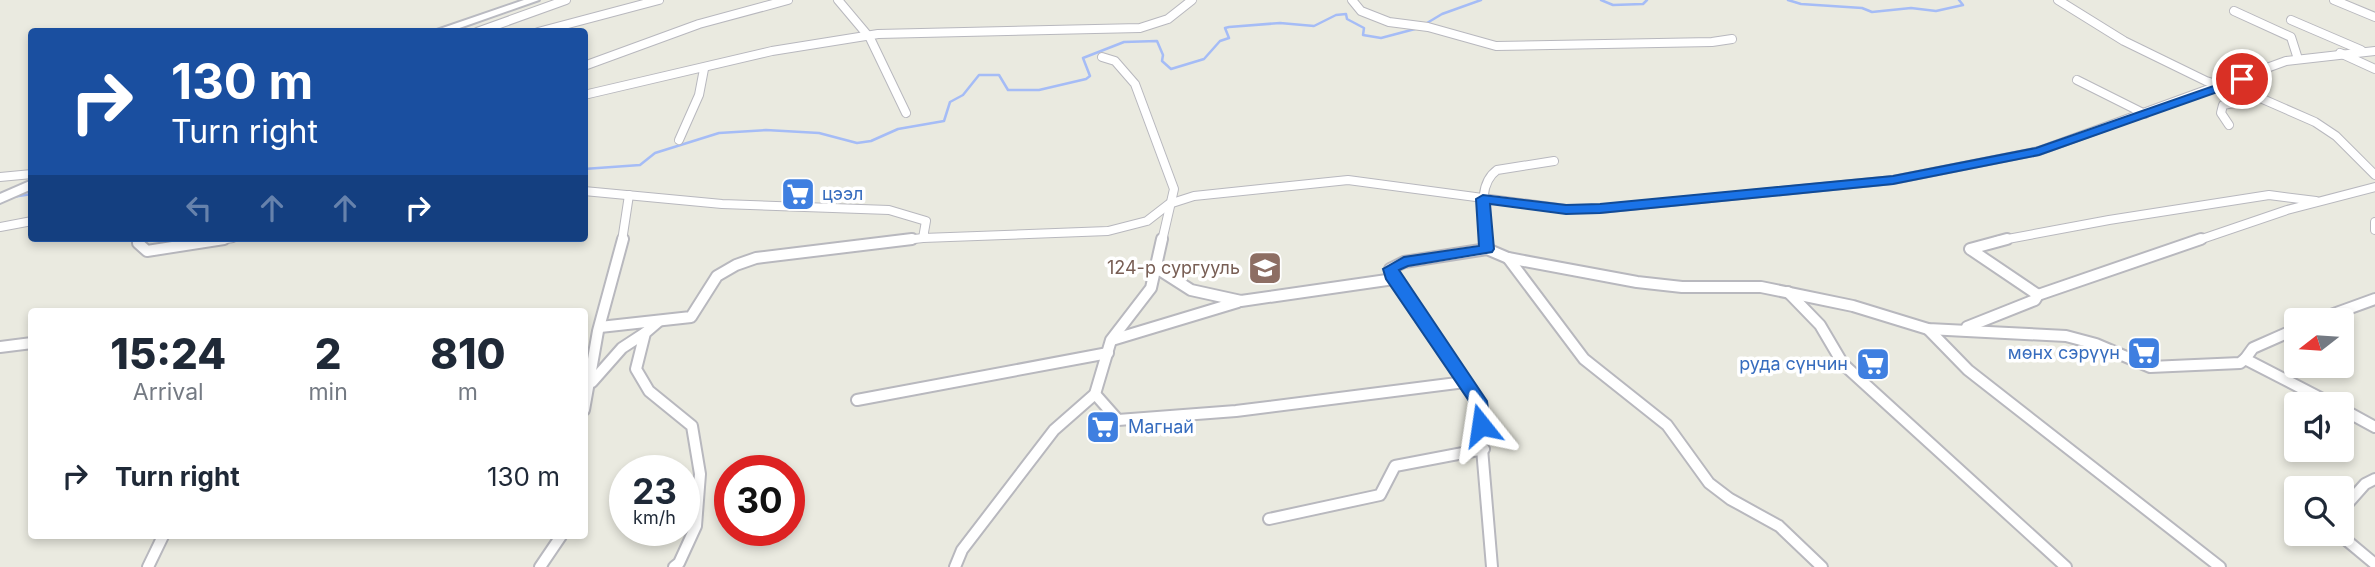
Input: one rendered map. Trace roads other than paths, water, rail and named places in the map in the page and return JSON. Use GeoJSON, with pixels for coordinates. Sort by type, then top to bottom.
{"type":"FeatureCollection","features":[{"type":"Feature","properties":{"kind":"main road"},"geometry":{"type":"LineString","coordinates":[[448,28],[534,0]]}},
{"type":"Feature","properties":{"kind":"main road"},"geometry":{"type":"LineString","coordinates":[[0,199],[27,186]]}},
{"type":"Feature","properties":{"kind":"street"},"geometry":{"type":"LineString","coordinates":[[487,28],[566,0]]}},
{"type":"Feature","properties":{"kind":"street"},"geometry":{"type":"LineString","coordinates":[[553,28],[659,0]]}},
{"type":"Feature","properties":{"kind":"street"},"geometry":{"type":"LineString","coordinates":[[588,65],[699,24],[788,0]]}},
{"type":"Feature","properties":{"kind":"street"},"geometry":{"type":"LineString","coordinates":[[838,0],[849,9],[867,36],[906,113]]}},
{"type":"Feature","properties":{"kind":"street"},"geometry":{"type":"LineString","coordinates":[[588,94],[772,51],[867,36],[1154,26],[1173,16],[1192,0]]}},
{"type":"Feature","properties":{"kind":"street"},"geometry":{"type":"LineString","coordinates":[[1352,0],[1361,11],[1373,17],[1389,22],[1416,24],[1496,46],[1712,42],[1732,39]]}},
{"type":"Feature","properties":{"kind":"street"},"geometry":{"type":"LineString","coordinates":[[2058,0],[2124,41],[2206,81],[2264,99],[2315,122],[2336,136],[2375,175]]}},
{"type":"Feature","properties":{"kind":"street"},"geometry":{"type":"LineString","coordinates":[[2334,0],[2375,17]]}},
{"type":"Feature","properties":{"kind":"street"},"geometry":{"type":"LineString","coordinates":[[2234,11],[2291,37],[2298,59]]}},
{"type":"Feature","properties":{"kind":"street"},"geometry":{"type":"LineString","coordinates":[[2291,20],[2364,51]]}},
{"type":"Feature","properties":{"kind":"street"},"geometry":{"type":"LineString","coordinates":[[600,327],[691,317],[698,311],[708,287],[719,275],[735,264],[756,258],[923,238],[1108,231],[1147,221],[1169,204],[1194,195],[1348,180],[1566,209],[1600,209],[1893,180],[2039,151],[2298,59],[2375,51]]}},
{"type":"Feature","properties":{"kind":"street"},"geometry":{"type":"LineString","coordinates":[[2340,53],[2375,69]]}},
{"type":"Feature","properties":{"kind":"street"},"geometry":{"type":"LineString","coordinates":[[955,567],[962,550],[1054,430],[1095,394],[1111,340],[1151,288],[1174,189],[1135,84],[1115,61],[1102,57]]}},
{"type":"Feature","properties":{"kind":"street"},"geometry":{"type":"LineString","coordinates":[[679,140],[699,95],[704,69]]}},
{"type":"Feature","properties":{"kind":"street"},"geometry":{"type":"LineString","coordinates":[[2077,80],[2145,114]]}},
{"type":"Feature","properties":{"kind":"street"},"geometry":{"type":"LineString","coordinates":[[2229,125],[2221,113],[2223,105],[2240,100],[2264,99]]}},
{"type":"Feature","properties":{"kind":"street"},"geometry":{"type":"LineString","coordinates":[[1487,249],[1483,199],[1490,175],[1497,170],[1554,161]]}},
{"type":"Feature","properties":{"kind":"street"},"geometry":{"type":"LineString","coordinates":[[0,177],[28,174]]}},
{"type":"Feature","properties":{"kind":"street"},"geometry":{"type":"LineString","coordinates":[[1961,329],[2035,300],[2038,295],[2287,210],[2375,187]]}},
{"type":"Feature","properties":{"kind":"street"},"geometry":{"type":"LineString","coordinates":[[588,191],[722,204],[889,210],[926,221],[923,238]]}},
{"type":"Feature","properties":{"kind":"street"},"geometry":{"type":"LineString","coordinates":[[588,394],[600,327],[626,227],[629,195]]}},
{"type":"Feature","properties":{"kind":"street"},"geometry":{"type":"LineString","coordinates":[[2038,295],[1970,249],[1982,244],[2109,220],[2269,195],[2321,203]]}},
{"type":"Feature","properties":{"kind":"street"},"geometry":{"type":"LineString","coordinates":[[0,227],[28,222]]}},
{"type":"Feature","properties":{"kind":"street"},"geometry":{"type":"LineString","coordinates":[[2375,222],[2375,230]]}},
{"type":"Feature","properties":{"kind":"street"},"geometry":{"type":"LineString","coordinates":[[138,242],[147,251],[207,242]]}},
{"type":"Feature","properties":{"kind":"street"},"geometry":{"type":"LineString","coordinates":[[1492,567],[1478,401],[1394,279],[1390,269],[1404,262],[1487,249],[1508,258],[1682,287],[1761,288],[1787,292],[1853,306],[1928,328],[2066,336],[2096,344],[2150,367],[2239,363],[2253,348],[2284,334]]}},
{"type":"Feature","properties":{"kind":"street"},"geometry":{"type":"LineString","coordinates":[[1508,258],[1584,359],[1667,425],[1693,465],[1709,483],[1730,499],[1779,526],[1822,567]]}},
{"type":"Feature","properties":{"kind":"street"},"geometry":{"type":"LineString","coordinates":[[1155,267],[1191,290],[1241,301]]}},
{"type":"Feature","properties":{"kind":"street"},"geometry":{"type":"LineString","coordinates":[[1111,340],[1241,301],[1394,279]]}},
{"type":"Feature","properties":{"kind":"street"},"geometry":{"type":"LineString","coordinates":[[1787,292],[1816,316],[1832,338],[1843,364],[2066,567]]}},
{"type":"Feature","properties":{"kind":"street"},"geometry":{"type":"LineString","coordinates":[[2350,308],[2375,299]]}},
{"type":"Feature","properties":{"kind":"street"},"geometry":{"type":"LineString","coordinates":[[590,386],[614,354],[659,321]]}},
{"type":"Feature","properties":{"kind":"street"},"geometry":{"type":"LineString","coordinates":[[1928,328],[1968,370],[2220,567]]}},
{"type":"Feature","properties":{"kind":"street"},"geometry":{"type":"LineString","coordinates":[[645,333],[636,369],[649,391],[692,426],[701,474],[696,526],[679,563],[674,567]]}},
{"type":"Feature","properties":{"kind":"street"},"geometry":{"type":"LineString","coordinates":[[0,347],[28,344]]}},
{"type":"Feature","properties":{"kind":"street"},"geometry":{"type":"LineString","coordinates":[[857,400],[1108,353]]}},
{"type":"Feature","properties":{"kind":"street"},"geometry":{"type":"LineString","coordinates":[[2245,359],[2309,392]]}},
{"type":"Feature","properties":{"kind":"street"},"geometry":{"type":"LineString","coordinates":[[1095,394],[1118,420],[1237,411],[1465,382]]}},
{"type":"Feature","properties":{"kind":"street"},"geometry":{"type":"LineString","coordinates":[[2354,416],[2375,427]]}},
{"type":"Feature","properties":{"kind":"street"},"geometry":{"type":"LineString","coordinates":[[1269,519],[1380,495],[1395,466],[1484,449]]}},
{"type":"Feature","properties":{"kind":"street"},"geometry":{"type":"LineString","coordinates":[[2354,496],[2365,484],[2375,479]]}},
{"type":"Feature","properties":{"kind":"street"},"geometry":{"type":"LineString","coordinates":[[148,567],[162,539]]}},
{"type":"Feature","properties":{"kind":"street"},"geometry":{"type":"LineString","coordinates":[[540,567],[559,539]]}},
{"type":"Feature","properties":{"kind":"street"},"geometry":{"type":"LineString","coordinates":[[2353,546],[2375,564]]}},
{"type":"Feature","properties":{"kind":"waterway"},"geometry":{"type":"LineString","coordinates":[[1422,26],[1442,14],[1481,0]]}},
{"type":"Feature","properties":{"kind":"waterway"},"geometry":{"type":"LineString","coordinates":[[1601,0],[1613,5],[1643,4],[1647,0]]}},
{"type":"Feature","properties":{"kind":"waterway"},"geometry":{"type":"LineString","coordinates":[[1788,0],[1801,4],[1862,8],[1872,12],[1911,8],[1936,11],[1963,5],[1959,0]]}},
{"type":"Feature","properties":{"kind":"waterway"},"geometry":{"type":"LineString","coordinates":[[588,169],[640,165],[655,153],[719,133],[766,130],[819,133],[857,143],[871,141],[898,129],[944,121],[950,102],[963,95],[979,75],[999,75],[1008,90],[1039,90],[1086,79],[1090,76],[1083,58],[1124,42],[1157,41],[1163,55],[1162,61],[1171,69],[1204,59],[1220,41],[1229,38],[1225,28],[1229,27],[1280,23],[1314,26],[1336,15],[1346,14],[1347,19],[1364,28],[1363,35],[1381,38],[1415,29]]}},
{"type":"Feature","properties":{"kind":"waterway"},"geometry":{"type":"LineString","coordinates":[[12,197],[28,195]]}},
{"type":"Feature","properties":{"kind":"place","name":"цээл"},"geometry":{"type":"Point","coordinates":[798,194]}},
{"type":"Feature","properties":{"kind":"place","name":"124-р сургууль"},"geometry":{"type":"Point","coordinates":[1265,268]}},
{"type":"Feature","properties":{"kind":"place","name":"мөнх сэрүүн"},"geometry":{"type":"Point","coordinates":[2144,353]}},
{"type":"Feature","properties":{"kind":"place","name":"руда сүнчин"},"geometry":{"type":"Point","coordinates":[1873,364]}},
{"type":"Feature","properties":{"kind":"place","name":"Магнай"},"geometry":{"type":"Point","coordinates":[1103,427]}}]}
